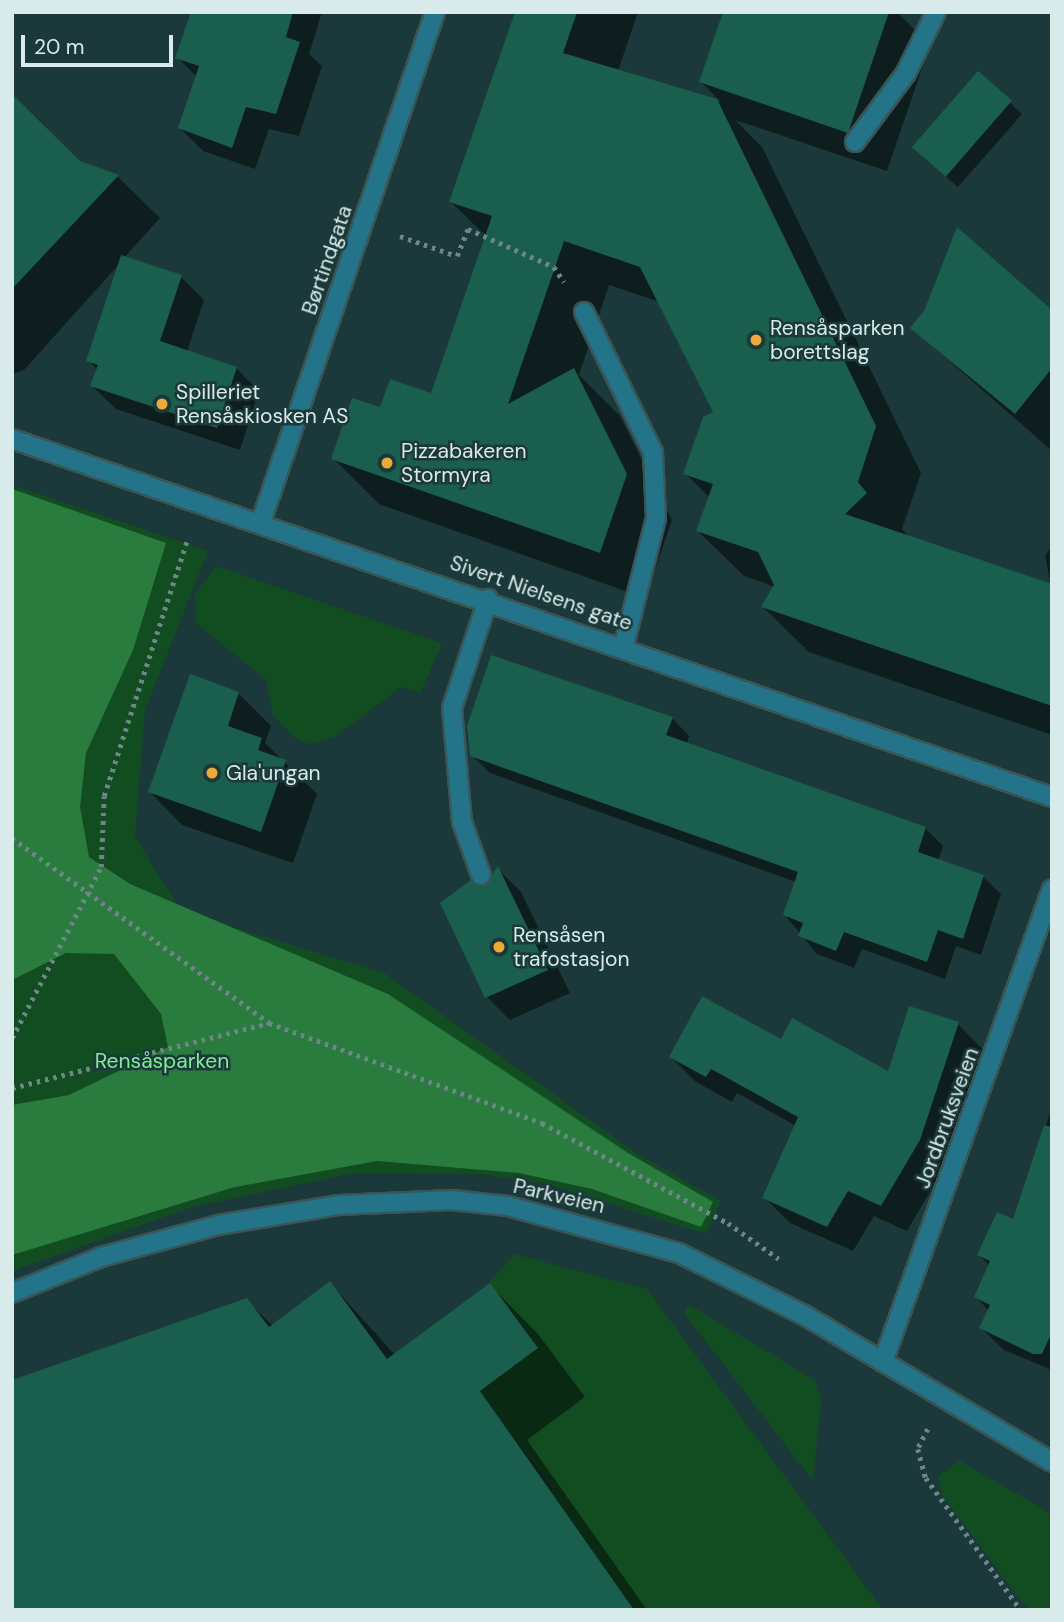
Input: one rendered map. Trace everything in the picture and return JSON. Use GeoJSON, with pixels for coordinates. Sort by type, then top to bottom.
{"type":"FeatureCollection","features":[{"type":"Feature","properties":{"kind":"street","name":"Børtindgata"},"geometry":{"type":"LineString","coordinates":[[261,522],[435,12]]}},
{"type":"Feature","properties":{"kind":"street"},"geometry":{"type":"LineString","coordinates":[[855,142],[906,73],[936,12]]}},
{"type":"Feature","properties":{"kind":"street"},"geometry":{"type":"LineString","coordinates":[[584,312],[653,452],[656,518],[624,645]]}},
{"type":"Feature","properties":{"kind":"street","name":"Sivert Nielsens gate"},"geometry":{"type":"LineString","coordinates":[[12,439],[624,645],[1052,797]]}},
{"type":"Feature","properties":{"kind":"street"},"geometry":{"type":"LineString","coordinates":[[481,875],[462,822],[452,708],[488,599]]}},
{"type":"Feature","properties":{"kind":"street","name":"Jordbruksveien"},"geometry":{"type":"LineString","coordinates":[[883,1362],[1052,889]]}},
{"type":"Feature","properties":{"kind":"street","name":"Parkveien"},"geometry":{"type":"LineString","coordinates":[[12,1293],[101,1257],[218,1225],[339,1205],[452,1200],[520,1209],[679,1253],[883,1362],[1052,1462]]}},
{"type":"Feature","properties":{"kind":"path"},"geometry":{"type":"LineString","coordinates":[[400,236],[457,256],[468,229],[554,267],[584,312]]}},
{"type":"Feature","properties":{"kind":"path"},"geometry":{"type":"LineString","coordinates":[[12,1038],[102,867],[107,784],[188,537]]}},
{"type":"Feature","properties":{"kind":"path"},"geometry":{"type":"LineString","coordinates":[[12,838],[269,1023],[542,1123],[729,1223],[789,1265]]}},
{"type":"Feature","properties":{"kind":"path"},"geometry":{"type":"LineString","coordinates":[[12,1088],[269,1023]]}},
{"type":"Feature","properties":{"kind":"path"},"geometry":{"type":"LineString","coordinates":[[930,1425],[918,1449],[926,1478],[1021,1610]]}},
{"type":"Feature","properties":{"kind":"green space","name":"Rensåsparken"},"geometry":{"type":"Polygon","coordinates":[[[12,485],[208,551],[145,710],[135,837],[182,912],[384,973],[636,1153],[721,1201],[706,1234],[547,1184],[479,1174],[354,1173],[192,1207],[12,1271],[12,485]]]}},
{"type":"Feature","properties":{"kind":"green space","name":"Rensåsparken"},"geometry":{"type":"Polygon","coordinates":[[[12,489],[166,543],[133,650],[86,753],[80,807],[89,857],[130,884],[388,994],[628,1153],[713,1202],[701,1227],[592,1189],[519,1173],[377,1161],[235,1187],[12,1255],[12,1105],[69,1095],[168,1047],[161,1014],[114,954],[66,953],[12,980],[12,489]]]}},
{"type":"Feature","properties":{"kind":"green space"},"geometry":{"type":"Polygon","coordinates":[[[216,566],[442,643],[421,692],[401,687],[335,737],[307,744],[295,738],[273,715],[266,680],[196,623],[195,594],[216,566]]]}},
{"type":"Feature","properties":{"kind":"green space"},"geometry":{"type":"Polygon","coordinates":[[[514,1254],[647,1289],[883,1610],[634,1610],[547,1493],[553,1488],[478,1393],[538,1348],[489,1283],[514,1254]]]}},
{"type":"Feature","properties":{"kind":"green space"},"geometry":{"type":"Polygon","coordinates":[[[689,1305],[815,1380],[821,1401],[813,1481],[684,1313],[689,1305]]]}},
{"type":"Feature","properties":{"kind":"green space"},"geometry":{"type":"Polygon","coordinates":[[[960,1461],[1052,1514],[1052,1610],[1033,1610],[1021,1601],[942,1495],[938,1476],[960,1461]]]}},
{"type":"Feature","properties":{"kind":"building"},"geometry":{"type":"Polygon","coordinates":[[[191,12],[293,12],[286,37],[300,42],[276,114],[246,107],[232,148],[178,128],[199,66],[175,58],[191,12]]]}},
{"type":"Feature","properties":{"kind":"building","name":"Rensåsparken borettslag"},"geometry":{"type":"Polygon","coordinates":[[[515,12],[577,12],[563,53],[717,99],[876,426],[858,482],[867,493],[845,514],[1052,584],[1052,706],[761,607],[774,585],[758,552],[696,531],[713,484],[683,474],[703,417],[713,412],[640,267],[564,241],[508,404],[574,368],[627,474],[600,553],[331,459],[352,398],[380,407],[390,379],[431,393],[492,216],[449,202],[515,12]]]}},
{"type":"Feature","properties":{"kind":"building"},"geometry":{"type":"Polygon","coordinates":[[[723,12],[889,12],[848,133],[699,82],[723,12]]]}},
{"type":"Feature","properties":{"kind":"building"},"geometry":{"type":"Polygon","coordinates":[[[978,71],[1012,101],[946,177],[912,147],[978,71]]]}},
{"type":"Feature","properties":{"kind":"building"},"geometry":{"type":"Polygon","coordinates":[[[12,94],[80,161],[119,175],[12,289],[12,94]]]}},
{"type":"Feature","properties":{"kind":"building"},"geometry":{"type":"Polygon","coordinates":[[[957,227],[1052,310],[1052,368],[1015,414],[910,328],[924,311],[957,227]]]}},
{"type":"Feature","properties":{"kind":"building"},"geometry":{"type":"Polygon","coordinates":[[[121,255],[182,275],[160,341],[237,367],[217,428],[90,386],[98,365],[86,361],[121,255]]]}},
{"type":"Feature","properties":{"kind":"building"},"geometry":{"type":"Polygon","coordinates":[[[491,655],[673,717],[666,735],[926,827],[918,852],[984,875],[963,939],[938,930],[927,962],[844,932],[836,951],[798,936],[803,923],[783,915],[798,872],[470,756],[467,726],[491,655]]]}},
{"type":"Feature","properties":{"kind":"building"},"geometry":{"type":"Polygon","coordinates":[[[190,674],[239,692],[228,726],[262,738],[258,750],[286,760],[261,832],[148,792],[190,674]]]}},
{"type":"Feature","properties":{"kind":"building","name":"Rensåsen trafostasjon"},"geometry":{"type":"Polygon","coordinates":[[[498,866],[548,970],[485,998],[440,903],[471,880],[485,885],[498,866]]]}},
{"type":"Feature","properties":{"kind":"building"},"geometry":{"type":"Polygon","coordinates":[[[702,996],[781,1039],[792,1018],[888,1071],[909,1006],[959,1022],[920,1140],[881,1206],[848,1191],[827,1227],[762,1198],[798,1117],[711,1069],[706,1077],[669,1057],[702,996]]]}},
{"type":"Feature","properties":{"kind":"building"},"geometry":{"type":"Polygon","coordinates":[[[1044,1125],[1052,1127],[1052,1332],[1042,1354],[1033,1354],[979,1328],[990,1305],[974,1297],[990,1261],[977,1255],[997,1212],[1013,1219],[1044,1125]]]}},
{"type":"Feature","properties":{"kind":"building"},"geometry":{"type":"Polygon","coordinates":[[[330,1281],[387,1359],[490,1283],[538,1348],[480,1391],[634,1610],[12,1610],[12,1380],[247,1298],[269,1327],[330,1281]]]}},
{"type":"Feature","properties":{"kind":"place","name":"Rensåsparken borettslag"},"geometry":{"type":"Point","coordinates":[756,340]}},
{"type":"Feature","properties":{"kind":"place","name":"Spilleriet Rensåskiosken AS"},"geometry":{"type":"Point","coordinates":[162,404]}},
{"type":"Feature","properties":{"kind":"place","name":"Pizzabakeren Stormyra"},"geometry":{"type":"Point","coordinates":[387,463]}},
{"type":"Feature","properties":{"kind":"place","name":"Gla'ungan"},"geometry":{"type":"Point","coordinates":[212,773]}},
{"type":"Feature","properties":{"kind":"place","name":"Rensåsen trafostasjon"},"geometry":{"type":"Point","coordinates":[499,947]}}]}
